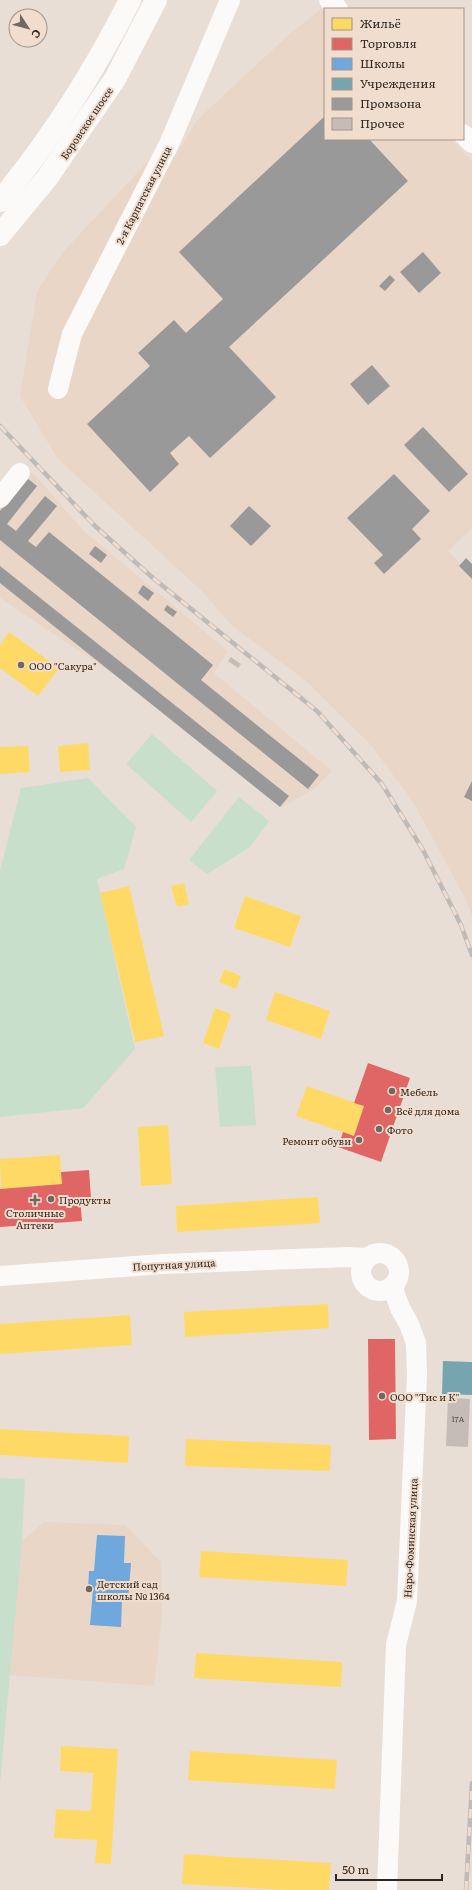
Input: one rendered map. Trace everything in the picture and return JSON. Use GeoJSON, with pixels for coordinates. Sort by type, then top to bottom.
{"type":"FeatureCollection","features":[{"type":"Feature","properties":{"kind":"main road"},"geometry":{"type":"LineString","coordinates":[[0,201],[43,146],[71,106],[110,39],[130,0]]}},
{"type":"Feature","properties":{"kind":"main road","name":"Боровское шоссе"},"geometry":{"type":"LineString","coordinates":[[0,235],[48,178],[115,79],[156,0]]}},
{"type":"Feature","properties":{"kind":"street","name":"2-я Карпатская улица"},"geometry":{"type":"LineString","coordinates":[[58,389],[72,334],[170,142],[230,0]]}},
{"type":"Feature","properties":{"kind":"street"},"geometry":{"type":"LineString","coordinates":[[329,0],[337,8]]}},
{"type":"Feature","properties":{"kind":"street"},"geometry":{"type":"LineString","coordinates":[[464,135],[472,143]]}},
{"type":"Feature","properties":{"kind":"street"},"geometry":{"type":"LineString","coordinates":[[0,498],[20,473]]}},
{"type":"Feature","properties":{"kind":"street"},"geometry":{"type":"LineString","coordinates":[[380,1253],[394,1258],[399,1271],[397,1281],[392,1286],[386,1290],[376,1290],[367,1285],[359,1264],[372,1254],[380,1253]]}},
{"type":"Feature","properties":{"kind":"street","name":"Попутная улица"},"geometry":{"type":"LineString","coordinates":[[0,1276],[163,1264],[359,1264]]}},
{"type":"Feature","properties":{"kind":"street","name":"Наро-Фоминская улица"},"geometry":{"type":"LineString","coordinates":[[387,1890],[396,1645],[407,1601],[417,1374],[416,1343],[392,1286]]}},
{"type":"Feature","properties":{"kind":"shaded area"},"geometry":{"type":"Polygon","coordinates":[[[327,5],[324,8],[324,140],[452,140],[472,161],[472,528],[448,551],[472,576],[472,916],[464,896],[413,802],[371,745],[306,681],[231,625],[204,593],[58,459],[20,396],[37,291],[63,252],[151,158],[167,161],[176,155],[198,119],[294,30],[327,5]]]}},
{"type":"Feature","properties":{"kind":"shaded area"},"geometry":{"type":"Polygon","coordinates":[[[14,466],[34,474],[84,531],[228,651],[214,673],[332,771],[314,789],[282,807],[161,706],[0,598],[0,496],[14,466]]]}},
{"type":"Feature","properties":{"kind":"shaded area","name":"Детский сад школы № 1364"},"geometry":{"type":"Polygon","coordinates":[[[44,1522],[125,1525],[161,1562],[162,1615],[154,1686],[9,1675],[22,1541],[44,1522]]]}},
{"type":"Feature","properties":{"kind":"green space"},"geometry":{"type":"Polygon","coordinates":[[[152,734],[217,791],[191,822],[126,764],[152,734]]]}},
{"type":"Feature","properties":{"kind":"green space"},"geometry":{"type":"Polygon","coordinates":[[[88,778],[136,827],[124,869],[97,879],[135,1049],[83,1108],[0,1117],[0,871],[21,788],[88,778]]]}},
{"type":"Feature","properties":{"kind":"green space"},"geometry":{"type":"Polygon","coordinates":[[[239,797],[269,821],[250,847],[207,874],[189,860],[239,797]]]}},
{"type":"Feature","properties":{"kind":"green space"},"geometry":{"type":"Polygon","coordinates":[[[251,1066],[256,1125],[220,1127],[215,1067],[251,1066]]]}},
{"type":"Feature","properties":{"kind":"green space"},"geometry":{"type":"Polygon","coordinates":[[[0,1478],[25,1479],[22,1541],[0,1784],[0,1478]]]}},
{"type":"Feature","properties":{"kind":"building: Жильё"},"geometry":{"type":"Polygon","coordinates":[[[9,632],[59,668],[38,696],[0,668],[0,645],[9,632]]]}},
{"type":"Feature","properties":{"kind":"building: Жильё"},"geometry":{"type":"Polygon","coordinates":[[[88,743],[90,770],[60,772],[58,746],[88,743]]]}},
{"type":"Feature","properties":{"kind":"building: Жильё"},"geometry":{"type":"Polygon","coordinates":[[[28,746],[30,772],[0,774],[0,747],[28,746]]]}},
{"type":"Feature","properties":{"kind":"building: Жильё"},"geometry":{"type":"Polygon","coordinates":[[[184,883],[189,904],[177,907],[171,886],[184,883]]]}},
{"type":"Feature","properties":{"kind":"building: Жильё"},"geometry":{"type":"Polygon","coordinates":[[[129,886],[164,1036],[135,1042],[100,893],[129,886]]]}},
{"type":"Feature","properties":{"kind":"building: Жильё"},"geometry":{"type":"Polygon","coordinates":[[[245,896],[301,916],[290,947],[234,928],[245,896]]]}},
{"type":"Feature","properties":{"kind":"building: Жильё"},"geometry":{"type":"Polygon","coordinates":[[[225,969],[241,976],[236,989],[219,982],[225,969]]]}},
{"type":"Feature","properties":{"kind":"building: Жильё"},"geometry":{"type":"Polygon","coordinates":[[[275,992],[330,1011],[321,1039],[266,1020],[275,992]]]}},
{"type":"Feature","properties":{"kind":"building: Жильё"},"geometry":{"type":"Polygon","coordinates":[[[215,1008],[231,1014],[219,1049],[203,1043],[215,1008]]]}},
{"type":"Feature","properties":{"kind":"building: Жильё"},"geometry":{"type":"Polygon","coordinates":[[[307,1086],[364,1106],[354,1136],[296,1116],[307,1086]]]}},
{"type":"Feature","properties":{"kind":"building: Жильё"},"geometry":{"type":"Polygon","coordinates":[[[168,1125],[172,1184],[141,1186],[138,1127],[168,1125]]]}},
{"type":"Feature","properties":{"kind":"building: Жильё"},"geometry":{"type":"Polygon","coordinates":[[[60,1155],[62,1184],[1,1189],[0,1159],[60,1155]]]}},
{"type":"Feature","properties":{"kind":"building: Жильё"},"geometry":{"type":"Polygon","coordinates":[[[318,1197],[320,1223],[177,1232],[176,1206],[318,1197]]]}},
{"type":"Feature","properties":{"kind":"building: Жильё"},"geometry":{"type":"Polygon","coordinates":[[[328,1304],[329,1328],[185,1337],[184,1312],[328,1304]]]}},
{"type":"Feature","properties":{"kind":"building: Жильё"},"geometry":{"type":"Polygon","coordinates":[[[130,1315],[132,1345],[0,1354],[0,1324],[130,1315]]]}},
{"type":"Feature","properties":{"kind":"building: Жильё"},"geometry":{"type":"Polygon","coordinates":[[[0,1429],[129,1436],[128,1463],[0,1455],[0,1429]]]}},
{"type":"Feature","properties":{"kind":"building: Жильё"},"geometry":{"type":"Polygon","coordinates":[[[186,1439],[331,1445],[330,1471],[185,1466],[186,1439]]]}},
{"type":"Feature","properties":{"kind":"building: Жильё"},"geometry":{"type":"Polygon","coordinates":[[[201,1551],[348,1560],[346,1586],[199,1577],[201,1551]]]}},
{"type":"Feature","properties":{"kind":"building: Жильё"},"geometry":{"type":"Polygon","coordinates":[[[196,1653],[342,1662],[341,1687],[194,1678],[196,1653]]]}},
{"type":"Feature","properties":{"kind":"building: Жильё"},"geometry":{"type":"Polygon","coordinates":[[[61,1746],[118,1749],[111,1864],[95,1863],[97,1840],[54,1838],[56,1809],[91,1811],[93,1773],[60,1771],[61,1746]]]}},
{"type":"Feature","properties":{"kind":"building: Жильё"},"geometry":{"type":"Polygon","coordinates":[[[190,1751],[337,1760],[335,1789],[188,1780],[190,1751]]]}},
{"type":"Feature","properties":{"kind":"building: Жильё"},"geometry":{"type":"Polygon","coordinates":[[[184,1854],[331,1863],[329,1890],[285,1890],[182,1884],[184,1854]]]}},
{"type":"Feature","properties":{"kind":"building: Торговля"},"geometry":{"type":"Polygon","coordinates":[[[368,1063],[410,1078],[381,1162],[338,1147],[343,1132],[354,1136],[364,1106],[354,1103],[368,1063]]]}},
{"type":"Feature","properties":{"kind":"building: Торговля"},"geometry":{"type":"Polygon","coordinates":[[[89,1170],[91,1198],[80,1199],[82,1221],[0,1227],[0,1189],[62,1184],[61,1172],[89,1170]]]}},
{"type":"Feature","properties":{"kind":"building: Торговля"},"geometry":{"type":"Polygon","coordinates":[[[368,1339],[395,1339],[396,1439],[369,1440],[368,1339]]]}},
{"type":"Feature","properties":{"kind":"building: Школы"},"geometry":{"type":"Polygon","coordinates":[[[97,1535],[125,1536],[124,1563],[131,1563],[128,1601],[122,1601],[121,1627],[90,1625],[93,1589],[88,1589],[89,1571],[94,1571],[97,1535]]]}},
{"type":"Feature","properties":{"kind":"building: Учреждения"},"geometry":{"type":"Polygon","coordinates":[[[443,1361],[472,1362],[472,1395],[442,1394],[443,1361]]]}},
{"type":"Feature","properties":{"kind":"building: Промзона"},"geometry":{"type":"Polygon","coordinates":[[[324,117],[324,140],[370,140],[408,181],[229,347],[276,397],[210,458],[189,436],[170,453],[179,464],[150,492],[87,424],[150,366],[138,353],[174,320],[186,333],[223,299],[179,252],[324,117]]]}},
{"type":"Feature","properties":{"kind":"building: Промзона"},"geometry":{"type":"Polygon","coordinates":[[[423,252],[441,273],[419,293],[400,272],[423,252]]]}},
{"type":"Feature","properties":{"kind":"building: Промзона"},"geometry":{"type":"Polygon","coordinates":[[[390,275],[395,280],[385,291],[379,286],[390,275]]]}},
{"type":"Feature","properties":{"kind":"building: Промзона"},"geometry":{"type":"Polygon","coordinates":[[[372,365],[390,386],[368,405],[350,384],[372,365]]]}},
{"type":"Feature","properties":{"kind":"building: Промзона"},"geometry":{"type":"Polygon","coordinates":[[[423,427],[468,474],[449,492],[404,445],[423,427]]]}},
{"type":"Feature","properties":{"kind":"building: Промзона"},"geometry":{"type":"Polygon","coordinates":[[[394,474],[430,511],[412,529],[421,539],[384,574],[374,563],[383,555],[347,518],[394,474]]]}},
{"type":"Feature","properties":{"kind":"building: Промзона"},"geometry":{"type":"Polygon","coordinates":[[[27,478],[37,486],[7,524],[16,531],[45,496],[57,506],[28,541],[36,547],[49,532],[213,665],[201,680],[319,775],[308,789],[0,540],[0,511],[27,478]]]}},
{"type":"Feature","properties":{"kind":"building: Промзона"},"geometry":{"type":"Polygon","coordinates":[[[249,506],[271,526],[251,546],[230,526],[249,506]]]}},
{"type":"Feature","properties":{"kind":"building: Промзона"},"geometry":{"type":"Polygon","coordinates":[[[95,546],[107,555],[101,563],[89,554],[95,546]]]}},
{"type":"Feature","properties":{"kind":"building: Промзона"},"geometry":{"type":"Polygon","coordinates":[[[466,558],[472,564],[472,579],[459,566],[466,558]]]}},
{"type":"Feature","properties":{"kind":"building: Промзона"},"geometry":{"type":"Polygon","coordinates":[[[0,566],[289,796],[280,807],[0,583],[0,566]]]}},
{"type":"Feature","properties":{"kind":"building: Промзона"},"geometry":{"type":"Polygon","coordinates":[[[143,585],[154,593],[148,601],[138,593],[143,585]]]}},
{"type":"Feature","properties":{"kind":"building: Промзона"},"geometry":{"type":"Polygon","coordinates":[[[167,605],[177,612],[173,617],[164,610],[167,605]]]}},
{"type":"Feature","properties":{"kind":"building: Промзона"},"geometry":{"type":"Polygon","coordinates":[[[472,781],[472,801],[464,797],[472,781]]]}},
{"type":"Feature","properties":{"kind":"building: Прочее"},"geometry":{"type":"Polygon","coordinates":[[[231,657],[241,664],[238,668],[228,661],[231,657]]]}},
{"type":"Feature","properties":{"kind":"building: Прочее"},"geometry":{"type":"Polygon","coordinates":[[[448,1398],[470,1399],[468,1447],[446,1446],[448,1398]]]}},
{"type":"Feature","properties":{"kind":"railway"},"geometry":{"type":"LineString","coordinates":[[0,426],[95,526],[153,578],[317,711],[382,784],[423,850],[461,925],[472,955]]}},
{"type":"Feature","properties":{"kind":"railway"},"geometry":{"type":"LineString","coordinates":[[466,1890],[472,1783]]}},
{"type":"Feature","properties":{"kind":"place","name":"ООО \"Сакура\""},"geometry":{"type":"Point","coordinates":[21,665]}},
{"type":"Feature","properties":{"kind":"place","name":"Мебель"},"geometry":{"type":"Point","coordinates":[392,1091]}},
{"type":"Feature","properties":{"kind":"place","name":"Всё для дома"},"geometry":{"type":"Point","coordinates":[388,1110]}},
{"type":"Feature","properties":{"kind":"place","name":"Фото"},"geometry":{"type":"Point","coordinates":[379,1129]}},
{"type":"Feature","properties":{"kind":"place","name":"Ремонт обуви"},"geometry":{"type":"Point","coordinates":[359,1140]}},
{"type":"Feature","properties":{"kind":"place","name":"Продукты"},"geometry":{"type":"Point","coordinates":[51,1199]}},
{"type":"Feature","properties":{"kind":"place","name":"Столичные Аптеки"},"geometry":{"type":"Point","coordinates":[35,1200]}},
{"type":"Feature","properties":{"kind":"place","name":"ООО \"Тис и К\""},"geometry":{"type":"Point","coordinates":[382,1396]}},
{"type":"Feature","properties":{"kind":"place","name":"Детский сад школы № 1364"},"geometry":{"type":"Point","coordinates":[89,1589]}}]}
